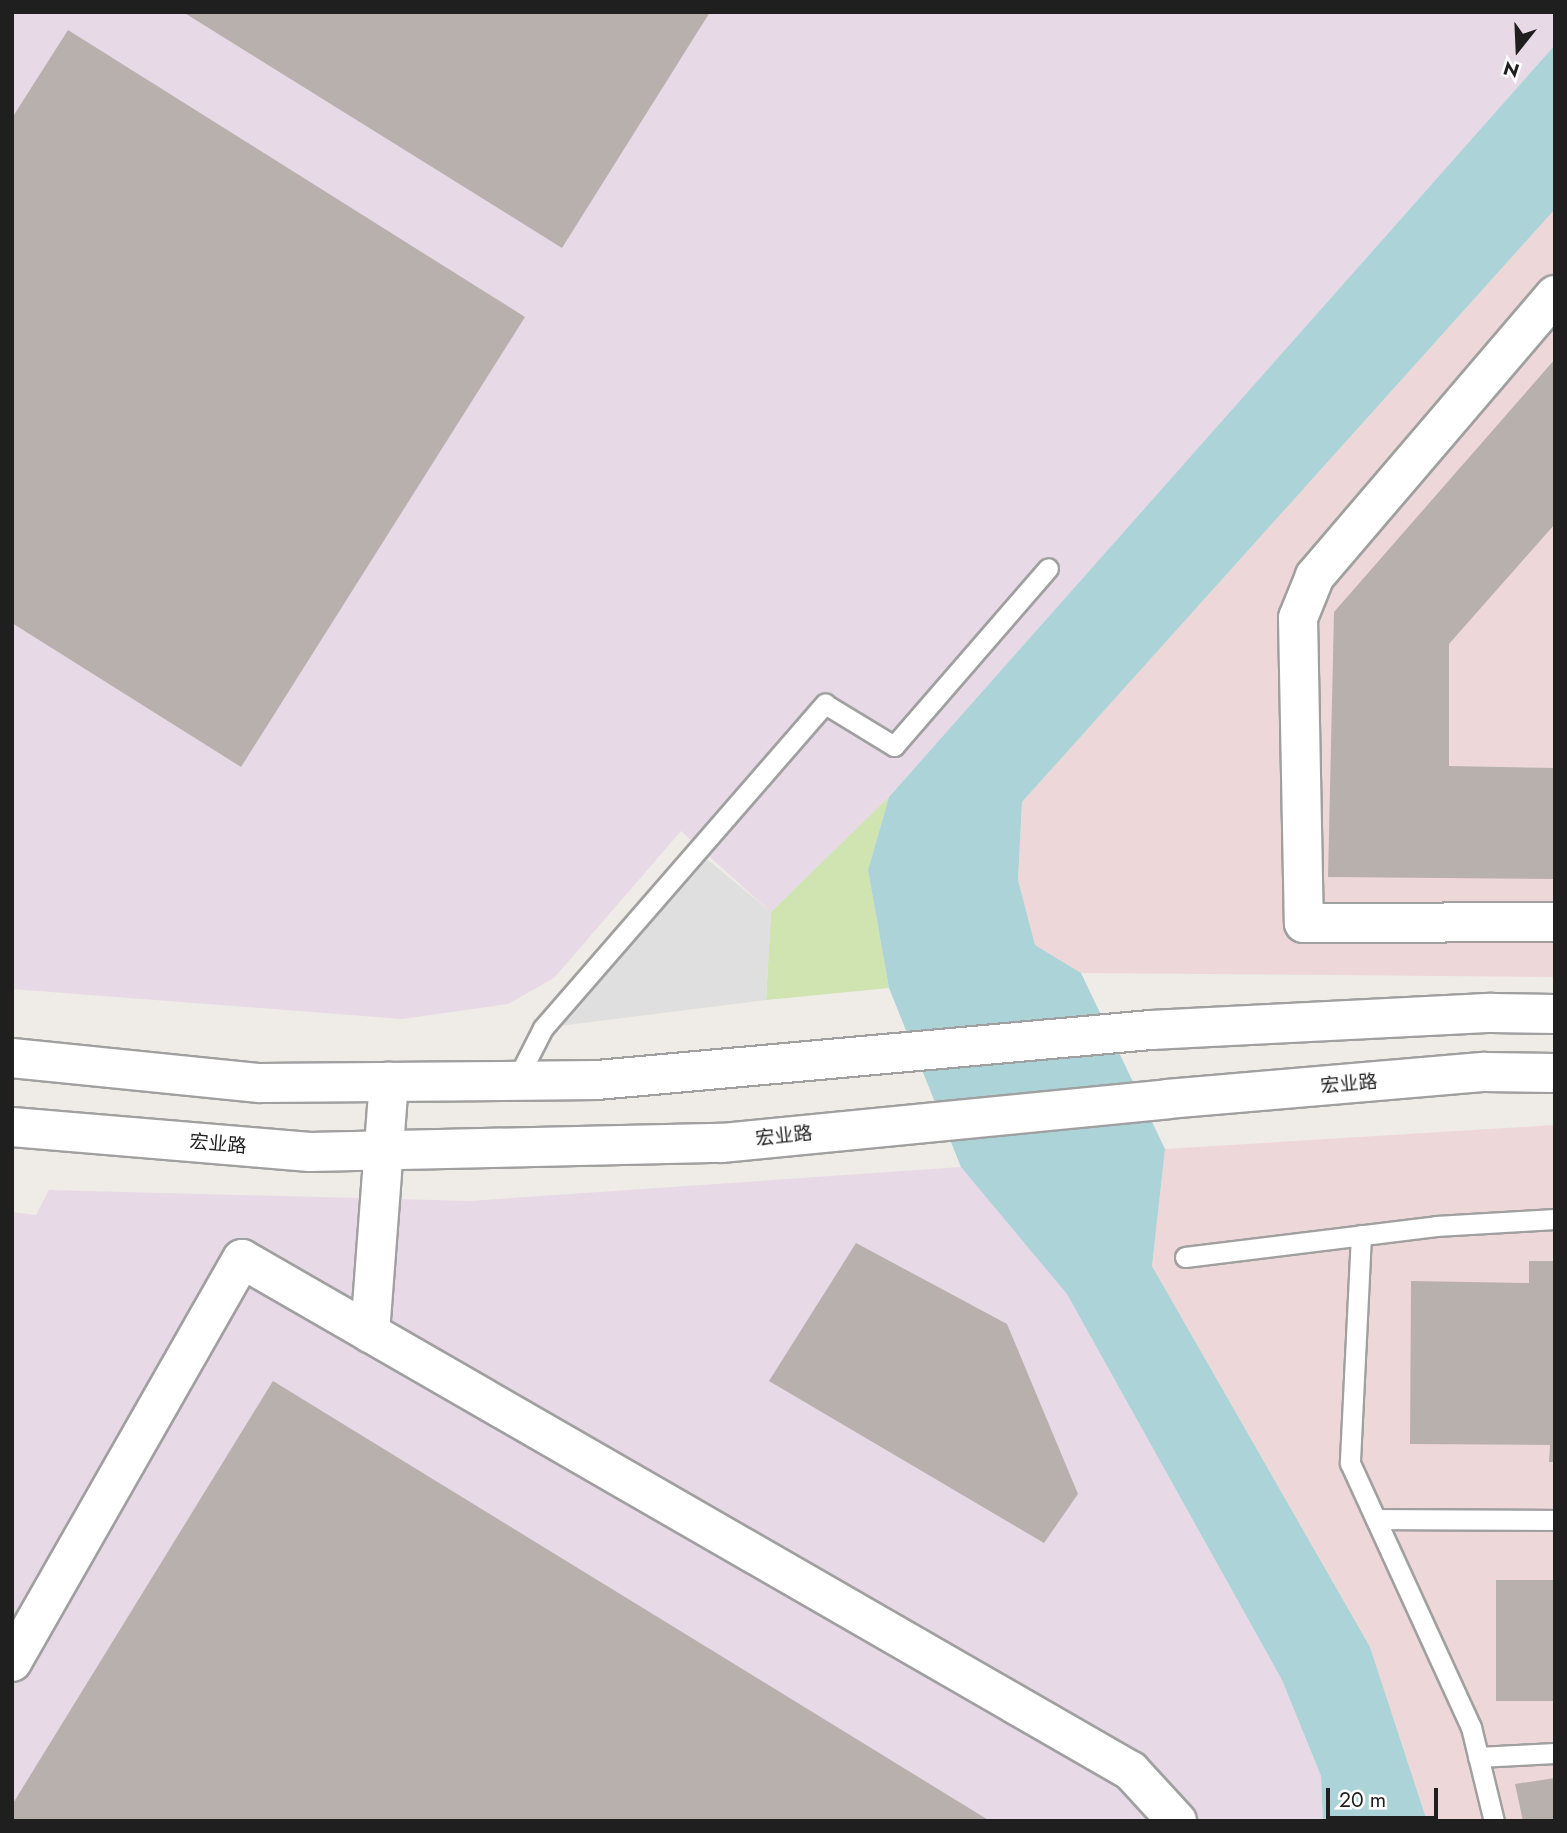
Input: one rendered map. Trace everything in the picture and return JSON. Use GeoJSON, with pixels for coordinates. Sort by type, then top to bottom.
{"type":"FeatureCollection","features":[{"type":"Feature","properties":{"kind":"street"},"geometry":{"type":"LineString","coordinates":[[1555,295],[1315,576],[1298,618],[1304,922],[1555,922]]}},
{"type":"Feature","properties":{"kind":"street"},"geometry":{"type":"LineString","coordinates":[[12,1058],[260,1083],[597,1080],[1151,1030],[1492,1013],[1555,1014]]}},
{"type":"Feature","properties":{"kind":"street","name":"宏业路"},"geometry":{"type":"LineString","coordinates":[[12,1127],[310,1152],[722,1143],[1181,1097],[1485,1072],[1555,1073]]}},
{"type":"Feature","properties":{"kind":"street"},"geometry":{"type":"LineString","coordinates":[[370,1333],[389,1082]]}},
{"type":"Feature","properties":{"kind":"street"},"geometry":{"type":"LineString","coordinates":[[12,1662],[242,1259],[1131,1771],[1177,1821]]}},
{"type":"Feature","properties":{"kind":"lane"},"geometry":{"type":"LineString","coordinates":[[516,1081],[543,1028],[825,704],[894,746],[1048,568]]}},
{"type":"Feature","properties":{"kind":"lane"},"geometry":{"type":"LineString","coordinates":[[1185,1257],[1436,1226],[1555,1219]]}},
{"type":"Feature","properties":{"kind":"lane"},"geometry":{"type":"LineString","coordinates":[[1361,1235],[1350,1463],[1471,1727],[1494,1821]]}},
{"type":"Feature","properties":{"kind":"lane"},"geometry":{"type":"LineString","coordinates":[[1376,1519],[1555,1520]]}},
{"type":"Feature","properties":{"kind":"lane"},"geometry":{"type":"LineString","coordinates":[[1478,1757],[1555,1754]]}},
{"type":"Feature","properties":{"kind":"shaded area"},"geometry":{"type":"Polygon","coordinates":[[[12,12],[1555,12],[1555,45],[889,797],[771,912],[681,831],[554,978],[508,1004],[402,1019],[12,989],[12,12]]]}},
{"type":"Feature","properties":{"kind":"shaded area"},"geometry":{"type":"Polygon","coordinates":[[[1555,209],[1555,977],[1081,973],[1035,945],[1018,880],[1022,802],[1555,209]]]}},
{"type":"Feature","properties":{"kind":"shaded area"},"geometry":{"type":"Polygon","coordinates":[[[697,851],[771,912],[766,1000],[543,1028],[697,851]]]}},
{"type":"Feature","properties":{"kind":"shaded area"},"geometry":{"type":"Polygon","coordinates":[[[1555,1125],[1555,1821],[1427,1821],[1370,1647],[1152,1266],[1165,1149],[1555,1125]]]}},
{"type":"Feature","properties":{"kind":"shaded area"},"geometry":{"type":"Polygon","coordinates":[[[961,1167],[1056,1274],[1282,1680],[1321,1776],[1323,1821],[12,1821],[12,1212],[36,1215],[49,1190],[470,1201],[961,1167]]]}},
{"type":"Feature","properties":{"kind":"green space"},"geometry":{"type":"Polygon","coordinates":[[[889,797],[868,870],[889,988],[766,1000],[771,912],[889,797]]]}},
{"type":"Feature","properties":{"kind":"water"},"geometry":{"type":"Polygon","coordinates":[[[1555,45],[1555,209],[1022,802],[1018,880],[1035,945],[1081,973],[1165,1149],[1152,1266],[1370,1647],[1427,1821],[1323,1821],[1321,1776],[1282,1680],[1067,1294],[961,1167],[889,988],[868,870],[889,797],[1555,45]]]}},
{"type":"Feature","properties":{"kind":"building"},"geometry":{"type":"Polygon","coordinates":[[[183,12],[710,12],[562,248],[183,12]]]}},
{"type":"Feature","properties":{"kind":"building"},"geometry":{"type":"Polygon","coordinates":[[[68,30],[525,317],[241,767],[12,623],[12,118],[68,30]]]}},
{"type":"Feature","properties":{"kind":"building"},"geometry":{"type":"Polygon","coordinates":[[[1555,359],[1555,524],[1449,644],[1449,766],[1555,768],[1555,879],[1328,877],[1334,612],[1555,359]]]}},
{"type":"Feature","properties":{"kind":"building"},"geometry":{"type":"Polygon","coordinates":[[[856,1243],[1007,1324],[1078,1494],[1044,1543],[769,1381],[856,1243]]]}},
{"type":"Feature","properties":{"kind":"building"},"geometry":{"type":"Polygon","coordinates":[[[1529,1261],[1555,1261],[1555,1462],[1549,1462],[1550,1445],[1410,1444],[1411,1281],[1529,1283],[1529,1261]]]}},
{"type":"Feature","properties":{"kind":"building"},"geometry":{"type":"Polygon","coordinates":[[[273,1381],[990,1821],[12,1821],[12,1805],[273,1381]]]}},
{"type":"Feature","properties":{"kind":"building"},"geometry":{"type":"Polygon","coordinates":[[[1496,1580],[1555,1580],[1555,1701],[1496,1701],[1496,1580]]]}},
{"type":"Feature","properties":{"kind":"building"},"geometry":{"type":"Polygon","coordinates":[[[1555,1778],[1555,1821],[1523,1821],[1515,1784],[1555,1778]]]}}]}
